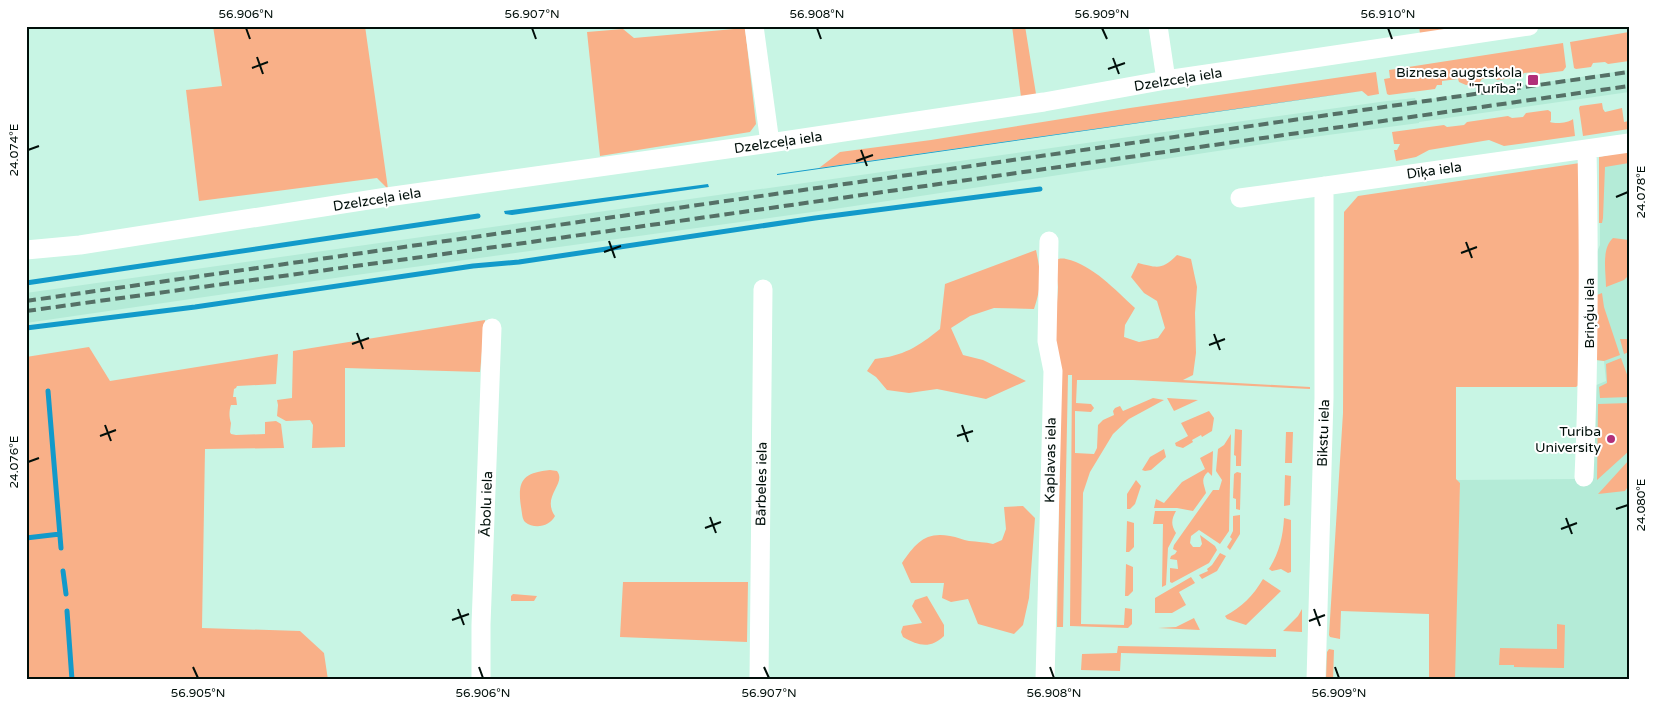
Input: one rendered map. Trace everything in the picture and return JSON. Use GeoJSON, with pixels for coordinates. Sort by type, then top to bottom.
{"type":"FeatureCollection","features":[{"type":"Feature","properties":{"kind":"street"},"geometry":{"type":"LineString","coordinates":[[754,26],[770,143]]}},
{"type":"Feature","properties":{"kind":"street"},"geometry":{"type":"LineString","coordinates":[[1158,26],[1166,80]]}},
{"type":"Feature","properties":{"kind":"street","name":"Dzelzceļa iela"},"geometry":{"type":"LineString","coordinates":[[26,250],[80,245],[387,196],[770,143],[1052,100],[1166,80],[1529,26]]}},
{"type":"Feature","properties":{"kind":"street","name":"Dīķa iela"},"geometry":{"type":"LineString","coordinates":[[1240,198],[1629,143]]}},
{"type":"Feature","properties":{"kind":"street","name":"Briņģu iela"},"geometry":{"type":"LineString","coordinates":[[1584,477],[1589,296],[1586,149]]}},
{"type":"Feature","properties":{"kind":"street","name":"Bikstu iela"},"geometry":{"type":"LineString","coordinates":[[1316,680],[1324,398],[1324,186]]}},
{"type":"Feature","properties":{"kind":"street","name":"Kaplavas iela"},"geometry":{"type":"LineString","coordinates":[[1045,680],[1052,371],[1047,341],[1049,241]]}},
{"type":"Feature","properties":{"kind":"street","name":"Bārbeles iela"},"geometry":{"type":"LineString","coordinates":[[759,680],[763,288]]}},
{"type":"Feature","properties":{"kind":"street","name":"Ābolu iela"},"geometry":{"type":"LineString","coordinates":[[481,680],[481,625],[492,328]]}},
{"type":"Feature","properties":{"kind":"shaded area"},"geometry":{"type":"Polygon","coordinates":[[[213,26],[365,26],[388,189],[377,178],[199,201],[186,90],[222,86],[213,26]]]}},
{"type":"Feature","properties":{"kind":"shaded area"},"geometry":{"type":"Polygon","coordinates":[[[1012,26],[1025,26],[1036,94],[1021,97],[1012,26]]]}},
{"type":"Feature","properties":{"kind":"shaded area"},"geometry":{"type":"Polygon","coordinates":[[[1419,26],[1470,26],[1420,34],[1419,26]]]}},
{"type":"Feature","properties":{"kind":"shaded area"},"geometry":{"type":"Polygon","coordinates":[[[745,28],[756,124],[750,132],[600,156],[587,32],[623,29],[634,38],[745,28]]]}},
{"type":"Feature","properties":{"kind":"shaded area"},"geometry":{"type":"Polygon","coordinates":[[[1629,32],[1629,61],[1608,64],[1605,62],[1593,63],[1591,67],[1574,68],[1570,42],[1629,32]]]}},
{"type":"Feature","properties":{"kind":"shaded area"},"geometry":{"type":"Polygon","coordinates":[[[1563,43],[1566,67],[1563,71],[1539,74],[1535,72],[1524,73],[1521,77],[1497,80],[1493,77],[1466,85],[1459,82],[1458,79],[1442,81],[1442,85],[1437,85],[1435,89],[1387,94],[1384,79],[1390,78],[1389,70],[1563,43]]]}},
{"type":"Feature","properties":{"kind":"shaded area"},"geometry":{"type":"Polygon","coordinates":[[[1629,70],[1629,92],[1290,140],[841,208],[26,323],[26,293],[1387,101],[1415,98],[1416,101],[1629,70]]]}},
{"type":"Feature","properties":{"kind":"shaded area"},"geometry":{"type":"Polygon","coordinates":[[[1376,72],[1379,94],[1368,96],[1362,91],[819,168],[840,152],[931,140],[1130,108],[1376,72]]]}},
{"type":"Feature","properties":{"kind":"shaded area"},"geometry":{"type":"Polygon","coordinates":[[[1602,103],[1605,112],[1622,108],[1624,122],[1629,121],[1629,129],[1583,136],[1580,106],[1602,103]]]}},
{"type":"Feature","properties":{"kind":"shaded area"},"geometry":{"type":"Polygon","coordinates":[[[1548,110],[1551,112],[1550,122],[1562,123],[1573,119],[1575,136],[1504,146],[1489,140],[1429,150],[1416,157],[1396,161],[1394,150],[1397,150],[1400,144],[1394,144],[1392,132],[1444,125],[1447,127],[1464,125],[1467,122],[1508,116],[1512,118],[1523,117],[1526,113],[1548,110]]]}},
{"type":"Feature","properties":{"kind":"shaded area"},"geometry":{"type":"Polygon","coordinates":[[[1629,151],[1629,163],[1605,167],[1603,218],[1602,223],[1599,223],[1599,157],[1629,151]]]}},
{"type":"Feature","properties":{"kind":"shaded area","name":"Turiba University"},"geometry":{"type":"Polygon","coordinates":[[[1629,159],[1629,680],[1433,680],[1457,569],[1460,483],[1456,480],[1576,479],[1594,386],[1606,381],[1604,361],[1596,360],[1596,254],[1600,245],[1600,163],[1629,159]]]}},
{"type":"Feature","properties":{"kind":"shaded area"},"geometry":{"type":"Polygon","coordinates":[[[1580,163],[1581,383],[1576,387],[1456,387],[1456,479],[1460,483],[1455,680],[1429,680],[1429,614],[1341,611],[1340,639],[1330,637],[1329,635],[1343,413],[1344,212],[1358,196],[1580,163]]]}},
{"type":"Feature","properties":{"kind":"shaded area"},"geometry":{"type":"Polygon","coordinates":[[[1613,238],[1629,240],[1629,275],[1624,280],[1606,287],[1606,254],[1609,243],[1613,238]]]}},
{"type":"Feature","properties":{"kind":"shaded area"},"geometry":{"type":"Polygon","coordinates":[[[1036,250],[1040,280],[1034,309],[994,308],[970,316],[951,328],[963,355],[983,360],[1026,381],[986,399],[937,389],[909,393],[887,390],[876,377],[867,371],[875,359],[894,356],[910,350],[940,329],[945,284],[1036,250]]]}},
{"type":"Feature","properties":{"kind":"shaded area"},"geometry":{"type":"Polygon","coordinates":[[[1177,255],[1191,259],[1197,287],[1195,313],[1196,353],[1193,375],[1183,380],[1310,387],[1310,389],[1133,380],[1077,380],[1076,403],[1091,404],[1094,408],[1091,412],[1075,411],[1075,453],[1094,454],[1097,448],[1098,425],[1103,420],[1114,415],[1113,411],[1115,408],[1120,406],[1123,411],[1153,398],[1164,400],[1129,419],[1113,434],[1090,472],[1083,493],[1081,624],[1124,625],[1125,608],[1132,609],[1132,624],[1128,628],[1070,626],[1072,375],[1068,375],[1063,627],[1057,627],[1059,496],[1054,348],[1058,287],[1054,260],[1066,259],[1076,262],[1094,272],[1135,308],[1125,325],[1124,337],[1139,342],[1158,338],[1165,328],[1157,301],[1144,293],[1131,277],[1138,263],[1159,266],[1167,263],[1177,255]]]}},
{"type":"Feature","properties":{"kind":"shaded area"},"geometry":{"type":"Polygon","coordinates":[[[1602,293],[1604,307],[1620,355],[1604,361],[1596,360],[1597,295],[1602,293]]]}},
{"type":"Feature","properties":{"kind":"shaded area"},"geometry":{"type":"Polygon","coordinates":[[[485,320],[480,372],[345,368],[345,447],[312,448],[313,425],[310,420],[286,421],[277,416],[277,400],[292,398],[293,351],[485,320]]]}},
{"type":"Feature","properties":{"kind":"shaded area"},"geometry":{"type":"Polygon","coordinates":[[[1620,339],[1629,339],[1629,352],[1624,354],[1620,339]]]}},
{"type":"Feature","properties":{"kind":"shaded area"},"geometry":{"type":"Polygon","coordinates":[[[89,347],[110,381],[278,354],[276,384],[237,386],[234,389],[233,397],[236,397],[237,405],[231,405],[230,407],[230,432],[236,435],[265,434],[265,422],[276,421],[281,424],[284,448],[205,449],[202,628],[300,631],[324,653],[328,680],[26,680],[26,357],[89,347]]]}},
{"type":"Feature","properties":{"kind":"shaded area"},"geometry":{"type":"Polygon","coordinates":[[[1621,358],[1629,380],[1629,397],[1600,398],[1599,387],[1607,383],[1606,364],[1621,358]]]}},
{"type":"Feature","properties":{"kind":"shaded area"},"geometry":{"type":"Polygon","coordinates":[[[1167,398],[1198,400],[1174,411],[1167,398]]]}},
{"type":"Feature","properties":{"kind":"shaded area"},"geometry":{"type":"Polygon","coordinates":[[[1629,403],[1629,451],[1597,480],[1598,404],[1629,403]]]}},
{"type":"Feature","properties":{"kind":"shaded area"},"geometry":{"type":"Polygon","coordinates":[[[1209,411],[1214,418],[1212,431],[1192,440],[1193,442],[1183,448],[1176,446],[1175,443],[1188,436],[1181,423],[1209,411]]]}},
{"type":"Feature","properties":{"kind":"shaded area"},"geometry":{"type":"Polygon","coordinates":[[[1235,429],[1242,430],[1241,466],[1236,466],[1236,456],[1234,455],[1235,429]]]}},
{"type":"Feature","properties":{"kind":"shaded area"},"geometry":{"type":"Polygon","coordinates":[[[1286,432],[1293,432],[1292,463],[1285,463],[1286,432]]]}},
{"type":"Feature","properties":{"kind":"shaded area"},"geometry":{"type":"Polygon","coordinates":[[[1231,434],[1229,531],[1220,544],[1199,530],[1191,536],[1190,543],[1193,547],[1200,547],[1202,544],[1200,535],[1215,546],[1217,550],[1209,563],[1172,583],[1170,582],[1170,568],[1178,569],[1177,560],[1170,559],[1177,551],[1173,549],[1174,545],[1213,490],[1219,490],[1222,480],[1216,471],[1218,449],[1224,445],[1231,434]]]}},
{"type":"Feature","properties":{"kind":"shaded area"},"geometry":{"type":"Polygon","coordinates":[[[1164,449],[1166,457],[1151,470],[1142,470],[1150,457],[1164,449]]]}},
{"type":"Feature","properties":{"kind":"shaded area"},"geometry":{"type":"Polygon","coordinates":[[[1213,451],[1212,476],[1208,472],[1204,477],[1203,482],[1206,493],[1193,511],[1177,508],[1154,508],[1156,499],[1164,503],[1182,482],[1205,469],[1200,458],[1213,451]]]}},
{"type":"Feature","properties":{"kind":"shaded area"},"geometry":{"type":"Polygon","coordinates":[[[1629,460],[1629,485],[1625,491],[1598,494],[1629,460]]]}},
{"type":"Feature","properties":{"kind":"shaded area"},"geometry":{"type":"Polygon","coordinates":[[[550,470],[557,471],[559,476],[551,502],[551,509],[555,516],[550,522],[542,526],[533,526],[524,521],[522,515],[521,484],[524,479],[534,473],[550,470]]]}},
{"type":"Feature","properties":{"kind":"shaded area"},"geometry":{"type":"Polygon","coordinates":[[[1237,472],[1241,473],[1240,510],[1236,509],[1236,499],[1233,498],[1234,474],[1237,472]]]}},
{"type":"Feature","properties":{"kind":"shaded area"},"geometry":{"type":"Polygon","coordinates":[[[1285,475],[1291,476],[1290,505],[1284,506],[1285,475]]]}},
{"type":"Feature","properties":{"kind":"shaded area"},"geometry":{"type":"Polygon","coordinates":[[[1136,480],[1141,486],[1135,504],[1130,509],[1127,509],[1127,494],[1136,480]]]}},
{"type":"Feature","properties":{"kind":"shaded area"},"geometry":{"type":"Polygon","coordinates":[[[1023,506],[1035,518],[1029,598],[1023,625],[1014,634],[978,624],[968,599],[951,602],[942,598],[944,583],[911,583],[902,563],[911,550],[922,540],[934,535],[941,535],[993,544],[1002,540],[1006,529],[1004,507],[1023,506]]]}},
{"type":"Feature","properties":{"kind":"shaded area"},"geometry":{"type":"Polygon","coordinates":[[[1155,511],[1176,511],[1172,522],[1176,533],[1168,548],[1166,585],[1162,587],[1163,524],[1153,524],[1155,511]]]}},
{"type":"Feature","properties":{"kind":"shaded area"},"geometry":{"type":"Polygon","coordinates":[[[1240,515],[1240,534],[1230,550],[1227,547],[1232,539],[1230,537],[1233,531],[1233,516],[1240,515]]]}},
{"type":"Feature","properties":{"kind":"shaded area"},"geometry":{"type":"Polygon","coordinates":[[[1284,518],[1291,520],[1291,572],[1288,573],[1281,569],[1272,571],[1269,569],[1280,545],[1284,518]]]}},
{"type":"Feature","properties":{"kind":"shaded area"},"geometry":{"type":"Polygon","coordinates":[[[1127,521],[1134,523],[1134,547],[1129,552],[1126,552],[1127,521]]]}},
{"type":"Feature","properties":{"kind":"shaded area"},"geometry":{"type":"Polygon","coordinates":[[[1220,553],[1226,556],[1217,571],[1202,579],[1199,575],[1208,571],[1207,569],[1220,553]]]}},
{"type":"Feature","properties":{"kind":"shaded area"},"geometry":{"type":"Polygon","coordinates":[[[1126,564],[1133,567],[1133,591],[1128,596],[1125,596],[1126,564]]]}},
{"type":"Feature","properties":{"kind":"shaded area"},"geometry":{"type":"Polygon","coordinates":[[[1191,577],[1195,583],[1179,592],[1186,605],[1172,613],[1155,613],[1155,598],[1191,577]]]}},
{"type":"Feature","properties":{"kind":"shaded area"},"geometry":{"type":"Polygon","coordinates":[[[1263,579],[1281,591],[1246,625],[1227,619],[1225,616],[1247,600],[1263,579]]]}},
{"type":"Feature","properties":{"kind":"shaded area"},"geometry":{"type":"Polygon","coordinates":[[[623,582],[748,582],[747,642],[620,637],[623,582]]]}},
{"type":"Feature","properties":{"kind":"shaded area"},"geometry":{"type":"Polygon","coordinates":[[[513,594],[537,596],[534,601],[511,601],[513,594]]]}},
{"type":"Feature","properties":{"kind":"shaded area"},"geometry":{"type":"Polygon","coordinates":[[[927,596],[944,625],[944,636],[934,643],[924,645],[903,637],[901,632],[903,626],[922,623],[912,606],[915,600],[927,596]]]}},
{"type":"Feature","properties":{"kind":"shaded area"},"geometry":{"type":"Polygon","coordinates":[[[1302,609],[1302,632],[1283,631],[1298,616],[1302,609]]]}},
{"type":"Feature","properties":{"kind":"shaded area"},"geometry":{"type":"Polygon","coordinates":[[[1194,618],[1200,630],[1158,628],[1176,627],[1194,618]]]}},
{"type":"Feature","properties":{"kind":"shaded area"},"geometry":{"type":"Polygon","coordinates":[[[1557,624],[1565,625],[1564,668],[1499,665],[1500,648],[1557,649],[1557,624]]]}},
{"type":"Feature","properties":{"kind":"shaded area"},"geometry":{"type":"Polygon","coordinates":[[[1118,646],[1276,649],[1276,657],[1121,653],[1120,671],[1081,670],[1082,654],[1117,653],[1118,646]]]}},
{"type":"Feature","properties":{"kind":"shaded area"},"geometry":{"type":"Polygon","coordinates":[[[1329,649],[1334,650],[1333,680],[1326,680],[1327,652],[1329,649]]]}},
{"type":"Feature","properties":{"kind":"water"},"geometry":{"type":"Polygon","coordinates":[[[1362,91],[777,175],[777,174],[1362,91]]]}},
{"type":"Feature","properties":{"kind":"water"},"geometry":{"type":"Polygon","coordinates":[[[708,184],[709,187],[512,215],[505,214],[504,211],[708,184]]]}},
{"type":"Feature","properties":{"kind":"waterway"},"geometry":{"type":"LineString","coordinates":[[26,328],[195,307],[815,218],[1040,189]]}},
{"type":"Feature","properties":{"kind":"waterway"},"geometry":{"type":"LineString","coordinates":[[26,283],[478,216]]}},
{"type":"Feature","properties":{"kind":"waterway"},"geometry":{"type":"LineString","coordinates":[[48,391],[61,548]]}},
{"type":"Feature","properties":{"kind":"waterway"},"geometry":{"type":"LineString","coordinates":[[26,538],[60,534]]}},
{"type":"Feature","properties":{"kind":"waterway"},"geometry":{"type":"LineString","coordinates":[[63,571],[66,594]]}},
{"type":"Feature","properties":{"kind":"waterway"},"geometry":{"type":"LineString","coordinates":[[67,611],[72,680]]}},
{"type":"Feature","properties":{"kind":"railway"},"geometry":{"type":"LineString","coordinates":[[26,301],[1629,72]]}},
{"type":"Feature","properties":{"kind":"railway"},"geometry":{"type":"LineString","coordinates":[[26,311],[524,243],[1629,86]]}},
{"type":"Feature","properties":{"kind":"place","name":"Biznesa augstskola \"Turība\""},"geometry":{"type":"Point","coordinates":[1533,80]}},
{"type":"Feature","properties":{"kind":"place","name":"Turiba University"},"geometry":{"type":"Point","coordinates":[1611,439]}}]}
